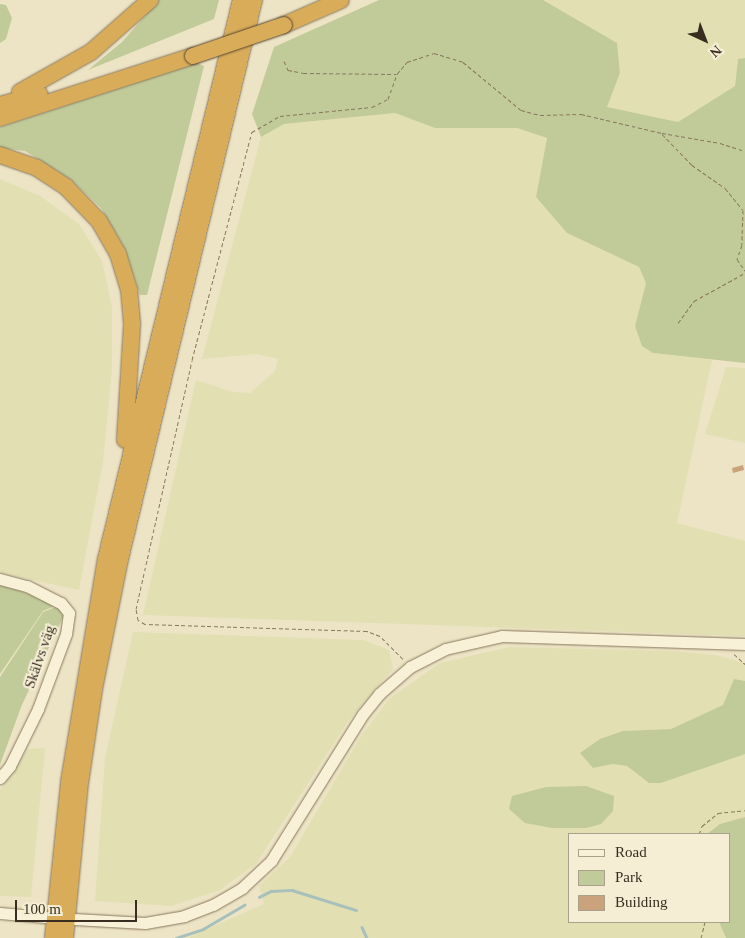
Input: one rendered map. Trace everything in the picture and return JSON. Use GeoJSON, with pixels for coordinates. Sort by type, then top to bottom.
{"type":"FeatureCollection","features":[{"type":"Feature","properties":{"kind":"highway"},"geometry":{"type":"LineString","coordinates":[[0,102],[84,56],[150,0]]}},
{"type":"Feature","properties":{"kind":"highway"},"geometry":{"type":"LineString","coordinates":[[53,938],[67,791],[82,688],[119,500],[241,0]]}},
{"type":"Feature","properties":{"kind":"highway"},"geometry":{"type":"LineString","coordinates":[[65,938],[82,774],[120,559],[254,0]]}},
{"type":"Feature","properties":{"kind":"highway"},"geometry":{"type":"LineString","coordinates":[[283,20],[317,0]]}},
{"type":"Feature","properties":{"kind":"highway"},"geometry":{"type":"LineString","coordinates":[[0,118],[341,0]]}},
{"type":"Feature","properties":{"kind":"highway"},"geometry":{"type":"LineString","coordinates":[[0,105],[192,50]]}},
{"type":"Feature","properties":{"kind":"highway"},"geometry":{"type":"LineString","coordinates":[[0,155],[37,168],[77,196],[108,236],[125,272],[132,306],[132,357],[119,500]]}},
{"type":"Feature","properties":{"kind":"street","name":"Skälvs väg"},"geometry":{"type":"LineString","coordinates":[[0,579],[27,586],[61,603],[69,613],[66,634],[38,709],[10,766],[0,778]]}},
{"type":"Feature","properties":{"kind":"street"},"geometry":{"type":"LineString","coordinates":[[74,919],[145,923],[184,916],[213,905],[242,888],[271,861],[296,825],[363,714],[410,668],[445,648],[502,636],[739,644]]}},
{"type":"Feature","properties":{"kind":"street"},"geometry":{"type":"LineString","coordinates":[[0,913],[45,917]]}},
{"type":"Feature","properties":{"kind":"path"},"geometry":{"type":"LineString","coordinates":[[410,668],[390,644],[367,631],[145,624],[138,620],[136,609],[192,360],[252,132],[280,116],[372,107],[388,99],[397,74],[407,62],[420,56],[446,54],[463,62],[521,110],[540,115],[581,114],[662,133],[720,143],[745,151]]}},
{"type":"Feature","properties":{"kind":"path"},"geometry":{"type":"LineString","coordinates":[[284,61],[288,70],[303,73],[397,74]]}},
{"type":"Feature","properties":{"kind":"path"},"geometry":{"type":"LineString","coordinates":[[662,133],[692,166],[725,188],[743,210],[742,245],[737,258],[745,272],[694,301],[678,323]]}},
{"type":"Feature","properties":{"kind":"path"},"geometry":{"type":"LineString","coordinates":[[739,644],[735,658],[745,664]]}},
{"type":"Feature","properties":{"kind":"path"},"geometry":{"type":"LineString","coordinates":[[699,833],[702,826],[718,813],[745,810]]}},
{"type":"Feature","properties":{"kind":"path"},"geometry":{"type":"LineString","coordinates":[[701,938],[705,923]]}},
{"type":"Feature","properties":{"kind":"shaded area"},"geometry":{"type":"Polygon","coordinates":[[[543,0],[745,0],[745,58],[738,59],[735,86],[678,122],[607,107],[620,73],[617,43],[543,0]]]}},
{"type":"Feature","properties":{"kind":"shaded area"},"geometry":{"type":"Polygon","coordinates":[[[395,113],[435,128],[517,128],[547,138],[536,197],[567,233],[639,267],[646,283],[635,326],[653,353],[712,360],[677,523],[745,541],[745,636],[143,615],[196,380],[233,392],[250,393],[275,371],[278,359],[257,354],[202,359],[261,137],[284,124],[395,113]]]}},
{"type":"Feature","properties":{"kind":"shaded area"},"geometry":{"type":"Polygon","coordinates":[[[0,179],[40,196],[79,224],[102,261],[112,307],[112,369],[103,462],[79,590],[0,573],[0,179]]]}},
{"type":"Feature","properties":{"kind":"shaded area"},"geometry":{"type":"Polygon","coordinates":[[[726,367],[745,368],[745,443],[705,434],[726,367]]]}},
{"type":"Feature","properties":{"kind":"shaded area"},"geometry":{"type":"Polygon","coordinates":[[[133,632],[363,640],[389,650],[393,669],[349,720],[256,864],[220,890],[171,906],[95,901],[105,758],[133,632]]]}},
{"type":"Feature","properties":{"kind":"shaded area"},"geometry":{"type":"Polygon","coordinates":[[[510,647],[672,651],[715,655],[745,663],[745,681],[734,679],[723,705],[671,729],[623,731],[593,768],[613,764],[627,766],[649,783],[661,783],[745,754],[745,817],[720,824],[708,833],[568,833],[568,923],[719,923],[726,938],[187,938],[264,904],[259,886],[290,857],[361,736],[390,698],[440,663],[510,647]]]}},
{"type":"Feature","properties":{"kind":"shaded area"},"geometry":{"type":"Polygon","coordinates":[[[45,748],[31,897],[0,896],[0,790],[28,749],[45,748]]]}},
{"type":"Feature","properties":{"kind":"green space"},"geometry":{"type":"Polygon","coordinates":[[[159,0],[219,0],[214,19],[88,70],[122,42],[159,0]]]}},
{"type":"Feature","properties":{"kind":"green space"},"geometry":{"type":"Polygon","coordinates":[[[379,0],[543,0],[617,43],[620,73],[607,107],[678,122],[735,86],[738,59],[745,58],[745,363],[653,353],[642,346],[635,326],[646,283],[639,267],[567,233],[536,197],[547,138],[517,128],[435,128],[395,113],[284,124],[261,137],[252,114],[274,47],[379,0]]]}},
{"type":"Feature","properties":{"kind":"green space"},"geometry":{"type":"Polygon","coordinates":[[[0,4],[6,5],[12,18],[6,39],[0,43],[0,4]]]}},
{"type":"Feature","properties":{"kind":"green space"},"geometry":{"type":"Polygon","coordinates":[[[197,63],[204,66],[147,295],[140,295],[125,249],[101,208],[70,179],[25,151],[0,148],[0,127],[197,63]]]}},
{"type":"Feature","properties":{"kind":"green space"},"geometry":{"type":"Polygon","coordinates":[[[0,583],[57,605],[43,611],[0,674],[0,583]]]}},
{"type":"Feature","properties":{"kind":"green space"},"geometry":{"type":"Polygon","coordinates":[[[58,606],[63,617],[21,707],[0,765],[0,677],[43,612],[58,606]]]}},
{"type":"Feature","properties":{"kind":"green space"},"geometry":{"type":"Polygon","coordinates":[[[734,679],[745,681],[745,754],[661,783],[649,783],[627,766],[613,764],[593,768],[580,753],[600,739],[623,731],[671,729],[723,705],[734,679]]]}},
{"type":"Feature","properties":{"kind":"green space"},"geometry":{"type":"Polygon","coordinates":[[[586,786],[614,796],[613,811],[601,824],[586,828],[552,828],[525,823],[509,809],[512,796],[546,787],[586,786]]]}},
{"type":"Feature","properties":{"kind":"green space"},"geometry":{"type":"Polygon","coordinates":[[[745,817],[745,938],[726,938],[719,923],[730,923],[730,833],[708,833],[720,824],[745,817]]]}},
{"type":"Feature","properties":{"kind":"building"},"geometry":{"type":"Polygon","coordinates":[[[743,465],[744,470],[733,473],[732,468],[743,465]]]}},
{"type":"Feature","properties":{"kind":"waterway"},"geometry":{"type":"LineString","coordinates":[[259,897],[271,891],[292,890],[356,910]]}},
{"type":"Feature","properties":{"kind":"waterway"},"geometry":{"type":"LineString","coordinates":[[176,938],[203,929],[244,905]]}},
{"type":"Feature","properties":{"kind":"waterway"},"geometry":{"type":"LineString","coordinates":[[362,927],[367,938]]}}]}
